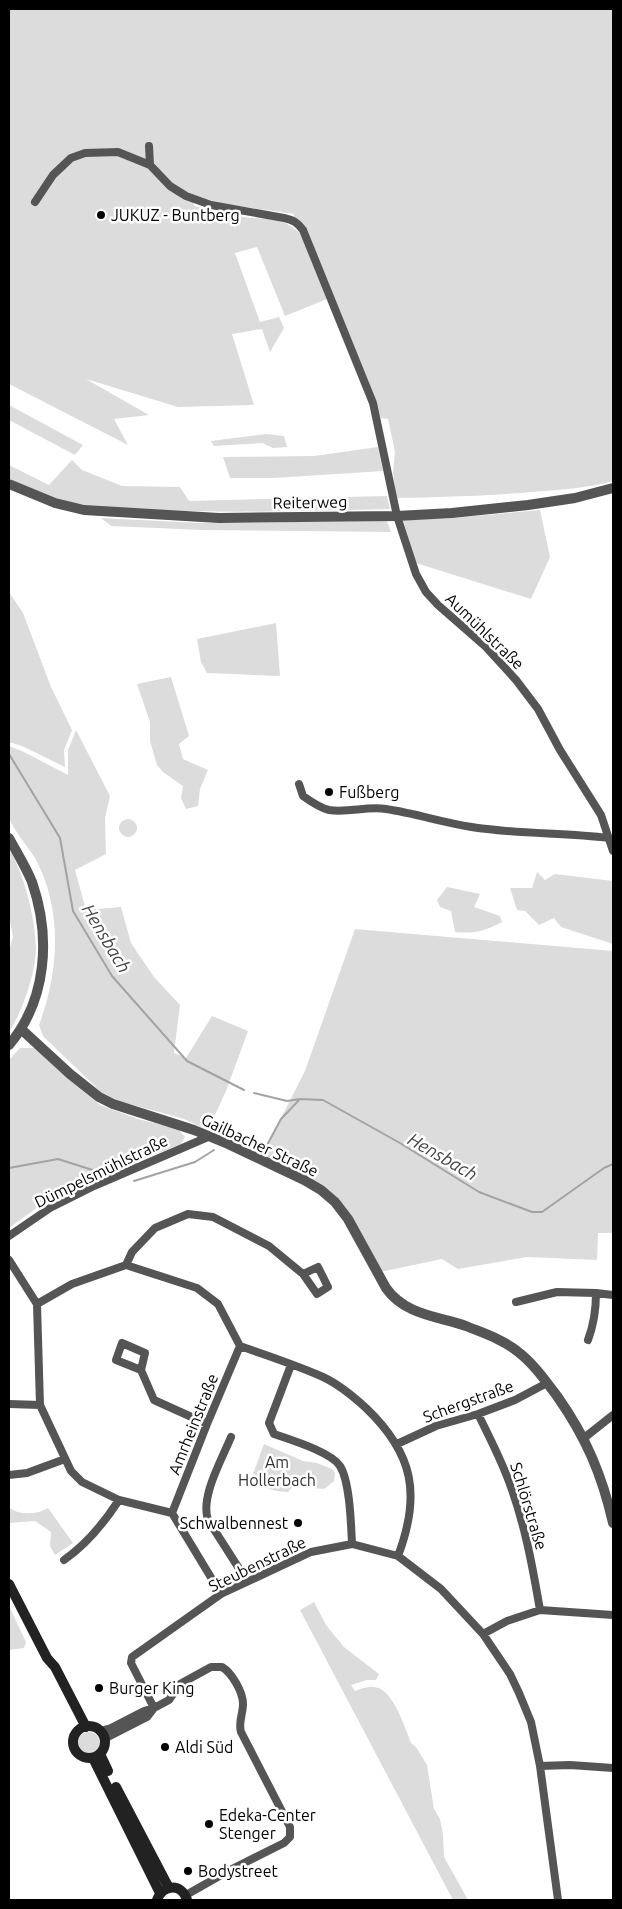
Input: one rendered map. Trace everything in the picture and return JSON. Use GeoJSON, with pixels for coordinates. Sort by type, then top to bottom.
{"type":"FeatureCollection","features":[{"type":"Feature","properties":{"kind":"main road"},"geometry":{"type":"LineString","coordinates":[[9,1584],[47,1658],[49,1669],[82,1729]]}},
{"type":"Feature","properties":{"kind":"main road"},"geometry":{"type":"LineString","coordinates":[[94,1728],[102,1735],[104,1747],[96,1756],[84,1757],[76,1751],[74,1738],[82,1729],[94,1728]]}},
{"type":"Feature","properties":{"kind":"main road"},"geometry":{"type":"LineString","coordinates":[[96,1756],[162,1894],[178,1888],[187,1898]]}},
{"type":"Feature","properties":{"kind":"street"},"geometry":{"type":"LineString","coordinates":[[35,202],[53,175],[71,158],[85,153],[118,152],[150,165],[150,146]]}},
{"type":"Feature","properties":{"kind":"street","name":"Aumühlstraße"},"geometry":{"type":"LineString","coordinates":[[150,165],[170,186],[186,196],[211,205],[284,218],[294,221],[303,230],[373,403],[397,516],[416,574],[426,592],[486,647],[538,709],[560,750],[601,815],[613,851]]}},
{"type":"Feature","properties":{"kind":"street","name":"Reiterweg"},"geometry":{"type":"LineString","coordinates":[[9,484],[55,503],[84,510],[219,518],[397,516],[499,509],[575,498],[613,488]]}},
{"type":"Feature","properties":{"kind":"street"},"geometry":{"type":"LineString","coordinates":[[299,784],[302,796],[328,810],[384,808],[413,813],[459,826],[487,830],[559,833],[609,838]]}},
{"type":"Feature","properties":{"kind":"street"},"geometry":{"type":"LineString","coordinates":[[9,838],[32,882],[37,900],[44,954],[34,1000],[21,1029],[9,1045]]}},
{"type":"Feature","properties":{"kind":"street","name":"Gailbacher Straße"},"geometry":{"type":"LineString","coordinates":[[21,1029],[70,1074],[99,1097],[113,1104],[194,1130],[244,1151],[322,1190],[335,1202],[348,1219],[391,1296],[416,1312],[464,1326],[498,1340],[516,1350],[532,1364],[547,1383],[584,1438],[603,1485],[613,1523]]}},
{"type":"Feature","properties":{"kind":"street","name":"Dümpelsmühlstraße"},"geometry":{"type":"LineString","coordinates":[[9,1236],[59,1203],[208,1137]]}},
{"type":"Feature","properties":{"kind":"street"},"geometry":{"type":"LineString","coordinates":[[126,1265],[132,1252],[155,1228],[188,1214],[213,1217],[269,1246],[303,1274]]}},
{"type":"Feature","properties":{"kind":"street"},"geometry":{"type":"LineString","coordinates":[[9,1260],[37,1304],[40,1405],[71,1471],[82,1482],[119,1500],[172,1513],[221,1594]]}},
{"type":"Feature","properties":{"kind":"street"},"geometry":{"type":"LineString","coordinates":[[37,1304],[72,1284],[126,1265],[197,1288],[218,1304],[240,1346],[324,1377],[359,1402],[380,1421],[397,1444],[410,1478],[411,1506],[408,1532],[398,1556]]}},
{"type":"Feature","properties":{"kind":"street"},"geometry":{"type":"LineString","coordinates":[[516,1302],[556,1292],[613,1295]]}},
{"type":"Feature","properties":{"kind":"street"},"geometry":{"type":"LineString","coordinates":[[588,1340],[594,1326],[596,1293]]}},
{"type":"Feature","properties":{"kind":"street","name":"Amrheinstraße"},"geometry":{"type":"LineString","coordinates":[[172,1513],[240,1346]]}},
{"type":"Feature","properties":{"kind":"street"},"geometry":{"type":"LineString","coordinates":[[291,1365],[269,1423],[274,1434],[324,1453],[340,1466],[347,1488],[352,1544]]}},
{"type":"Feature","properties":{"kind":"street"},"geometry":{"type":"LineString","coordinates":[[141,1370],[154,1400],[207,1424]]}},
{"type":"Feature","properties":{"kind":"street","name":"Schergstraße"},"geometry":{"type":"LineString","coordinates":[[397,1444],[436,1426],[478,1414],[515,1400],[547,1383]]}},
{"type":"Feature","properties":{"kind":"street"},"geometry":{"type":"LineString","coordinates":[[9,1404],[40,1405]]}},
{"type":"Feature","properties":{"kind":"street","name":"Schlörstraße"},"geometry":{"type":"LineString","coordinates":[[478,1414],[505,1469],[518,1506],[531,1559],[540,1610]]}},
{"type":"Feature","properties":{"kind":"street"},"geometry":{"type":"LineString","coordinates":[[584,1438],[613,1415]]}},
{"type":"Feature","properties":{"kind":"street"},"geometry":{"type":"LineString","coordinates":[[231,1437],[206,1498],[205,1512],[208,1520],[248,1581]]}},
{"type":"Feature","properties":{"kind":"street"},"geometry":{"type":"LineString","coordinates":[[9,1475],[27,1473],[65,1459]]}},
{"type":"Feature","properties":{"kind":"street"},"geometry":{"type":"LineString","coordinates":[[64,1560],[85,1544],[107,1519],[119,1500]]}},
{"type":"Feature","properties":{"kind":"street","name":"Steubenstraße"},"geometry":{"type":"LineString","coordinates":[[154,1708],[131,1663],[132,1657],[221,1594],[311,1552],[352,1544],[398,1556],[441,1589],[483,1634],[510,1674],[519,1692],[531,1722],[540,1766],[558,1900]]}},
{"type":"Feature","properties":{"kind":"street"},"geometry":{"type":"LineString","coordinates":[[483,1634],[507,1621],[540,1610],[613,1615]]}},
{"type":"Feature","properties":{"kind":"street"},"geometry":{"type":"LineString","coordinates":[[102,1735],[147,1717],[154,1708],[169,1700],[180,1684],[211,1667],[222,1667],[228,1670],[242,1697],[241,1732],[291,1832],[288,1841],[284,1844],[230,1870],[187,1898]]}},
{"type":"Feature","properties":{"kind":"street"},"geometry":{"type":"LineString","coordinates":[[540,1766],[570,1765],[613,1768]]}},
{"type":"Feature","properties":{"kind":"green space"},"geometry":{"type":"Polygon","coordinates":[[[9,9],[613,9],[613,481],[583,487],[552,490],[396,498],[393,473],[395,452],[388,419],[381,418],[358,356],[294,218],[294,214],[219,203],[193,195],[194,206],[243,217],[274,220],[294,228],[301,234],[327,299],[285,316],[257,247],[235,253],[260,322],[279,317],[284,328],[270,352],[262,329],[232,334],[254,405],[178,407],[86,379],[149,415],[114,419],[128,445],[9,384],[9,9]]]}},
{"type":"Feature","properties":{"kind":"green space"},"geometry":{"type":"Polygon","coordinates":[[[9,405],[83,445],[75,455],[9,420],[9,405]]]}},
{"type":"Feature","properties":{"kind":"green space"},"geometry":{"type":"Polygon","coordinates":[[[266,434],[284,436],[287,447],[273,448],[262,443],[214,446],[211,441],[266,434]]]}},
{"type":"Feature","properties":{"kind":"green space"},"geometry":{"type":"Polygon","coordinates":[[[378,447],[383,471],[274,478],[230,478],[223,457],[314,456],[378,447]]]}},
{"type":"Feature","properties":{"kind":"green space"},"geometry":{"type":"Polygon","coordinates":[[[72,460],[82,470],[122,486],[180,487],[189,501],[387,496],[390,509],[242,512],[122,509],[98,507],[52,497],[30,489],[9,478],[9,465],[49,485],[72,460]]]}},
{"type":"Feature","properties":{"kind":"green space"},"geometry":{"type":"Polygon","coordinates":[[[540,510],[550,557],[531,599],[416,563],[403,520],[454,518],[540,510]]]}},
{"type":"Feature","properties":{"kind":"green space"},"geometry":{"type":"Polygon","coordinates":[[[101,518],[199,523],[387,521],[391,532],[203,530],[111,526],[101,518]]]}},
{"type":"Feature","properties":{"kind":"green space"},"geometry":{"type":"Polygon","coordinates":[[[9,592],[23,613],[51,687],[72,730],[64,750],[65,767],[22,746],[9,742],[9,592]]]}},
{"type":"Feature","properties":{"kind":"green space"},"geometry":{"type":"Polygon","coordinates":[[[276,623],[280,676],[207,673],[201,662],[197,639],[276,623]]]}},
{"type":"Feature","properties":{"kind":"green space"},"geometry":{"type":"Polygon","coordinates":[[[171,677],[189,736],[179,744],[183,759],[208,770],[200,789],[198,806],[186,809],[181,798],[183,786],[163,772],[157,765],[150,741],[150,722],[137,684],[171,677]]]}},
{"type":"Feature","properties":{"kind":"green space"},"geometry":{"type":"Polygon","coordinates":[[[76,730],[110,796],[105,818],[106,854],[75,870],[86,910],[121,907],[131,943],[154,977],[180,1005],[174,1053],[186,1058],[212,1016],[248,1031],[226,1091],[208,1130],[184,1119],[119,1101],[101,1092],[43,1036],[39,1025],[51,984],[55,941],[54,919],[44,878],[35,858],[10,820],[8,808],[9,746],[68,775],[68,750],[76,730]]]}},
{"type":"Feature","properties":{"kind":"green space"},"geometry":{"type":"Polygon","coordinates":[[[128,819],[134,822],[137,828],[134,834],[128,837],[122,834],[119,828],[122,822],[128,819]]]}},
{"type":"Feature","properties":{"kind":"green space"},"geometry":{"type":"Polygon","coordinates":[[[9,849],[20,872],[28,897],[34,923],[36,948],[34,969],[27,992],[19,1014],[9,1032],[9,951],[13,937],[9,915],[9,849]]]}},
{"type":"Feature","properties":{"kind":"green space"},"geometry":{"type":"Polygon","coordinates":[[[537,872],[545,880],[555,874],[613,881],[613,944],[561,927],[554,918],[539,925],[525,911],[517,910],[510,888],[532,888],[537,872]]]}},
{"type":"Feature","properties":{"kind":"green space"},"geometry":{"type":"Polygon","coordinates":[[[447,887],[480,894],[474,907],[500,916],[502,922],[480,931],[468,933],[455,932],[451,911],[440,907],[437,900],[447,887]]]}},
{"type":"Feature","properties":{"kind":"green space"},"geometry":{"type":"Polygon","coordinates":[[[355,929],[613,951],[613,1233],[598,1233],[597,1260],[527,1257],[458,1269],[442,1259],[380,1272],[327,1190],[262,1155],[305,1071],[355,929]]]}},
{"type":"Feature","properties":{"kind":"green space"},"geometry":{"type":"Polygon","coordinates":[[[20,1048],[35,1048],[100,1105],[138,1119],[178,1129],[185,1137],[181,1144],[56,1194],[9,1228],[9,1060],[20,1048]]]}},
{"type":"Feature","properties":{"kind":"green space","name":"Am Hollerbach"},"geometry":{"type":"Polygon","coordinates":[[[264,1444],[303,1461],[317,1463],[332,1469],[335,1473],[334,1481],[324,1489],[293,1486],[288,1492],[268,1488],[260,1483],[253,1474],[264,1444]]]}},
{"type":"Feature","properties":{"kind":"green space"},"geometry":{"type":"Polygon","coordinates":[[[9,1508],[18,1512],[28,1513],[39,1512],[48,1508],[73,1543],[55,1555],[50,1546],[51,1532],[35,1521],[9,1523],[9,1508]]]}},
{"type":"Feature","properties":{"kind":"green space"},"geometry":{"type":"Polygon","coordinates":[[[314,1602],[326,1625],[344,1647],[379,1674],[376,1680],[367,1680],[351,1685],[355,1691],[366,1687],[374,1687],[381,1689],[387,1694],[402,1719],[411,1743],[416,1747],[427,1765],[434,1809],[440,1819],[443,1834],[444,1857],[468,1900],[453,1900],[300,1610],[314,1602]]]}},
{"type":"Feature","properties":{"kind":"green space"},"geometry":{"type":"Polygon","coordinates":[[[9,1606],[26,1642],[24,1648],[9,1650],[9,1606]]]}},
{"type":"Feature","properties":{"kind":"green space"},"geometry":{"type":"Polygon","coordinates":[[[89,1732],[97,1735],[100,1743],[97,1751],[89,1754],[81,1751],[78,1743],[81,1735],[89,1732]]]}},
{"type":"Feature","properties":{"kind":"waterway","name":"Hensbach"},"geometry":{"type":"LineString","coordinates":[[9,754],[60,838],[73,911],[112,976],[187,1061],[244,1090]]}},
{"type":"Feature","properties":{"kind":"waterway","name":"Hensbach"},"geometry":{"type":"LineString","coordinates":[[254,1093],[287,1101],[300,1099],[323,1100],[400,1143],[479,1192],[532,1212],[542,1212],[604,1168],[613,1164]]}},
{"type":"Feature","properties":{"kind":"waterway"},"geometry":{"type":"LineString","coordinates":[[259,1151],[266,1147],[281,1119],[300,1099]]}},
{"type":"Feature","properties":{"kind":"waterway"},"geometry":{"type":"LineString","coordinates":[[134,1181],[195,1162],[214,1150]]}},
{"type":"Feature","properties":{"kind":"waterway"},"geometry":{"type":"LineString","coordinates":[[9,1168],[58,1159],[105,1174]]}},
{"type":"Feature","properties":{"kind":"place","name":"JUKUZ - Buntberg"},"geometry":{"type":"Point","coordinates":[101,215]}},
{"type":"Feature","properties":{"kind":"place","name":"Fußberg"},"geometry":{"type":"Point","coordinates":[329,792]}},
{"type":"Feature","properties":{"kind":"place","name":"Schwalbennest"},"geometry":{"type":"Point","coordinates":[298,1523]}},
{"type":"Feature","properties":{"kind":"place","name":"Burger King"},"geometry":{"type":"Point","coordinates":[99,1688]}},
{"type":"Feature","properties":{"kind":"place","name":"Aldi Süd"},"geometry":{"type":"Point","coordinates":[165,1747]}},
{"type":"Feature","properties":{"kind":"place","name":"Edeka-Center Stenger"},"geometry":{"type":"Point","coordinates":[209,1824]}},
{"type":"Feature","properties":{"kind":"place","name":"Bodystreet"},"geometry":{"type":"Point","coordinates":[188,1871]}}]}
